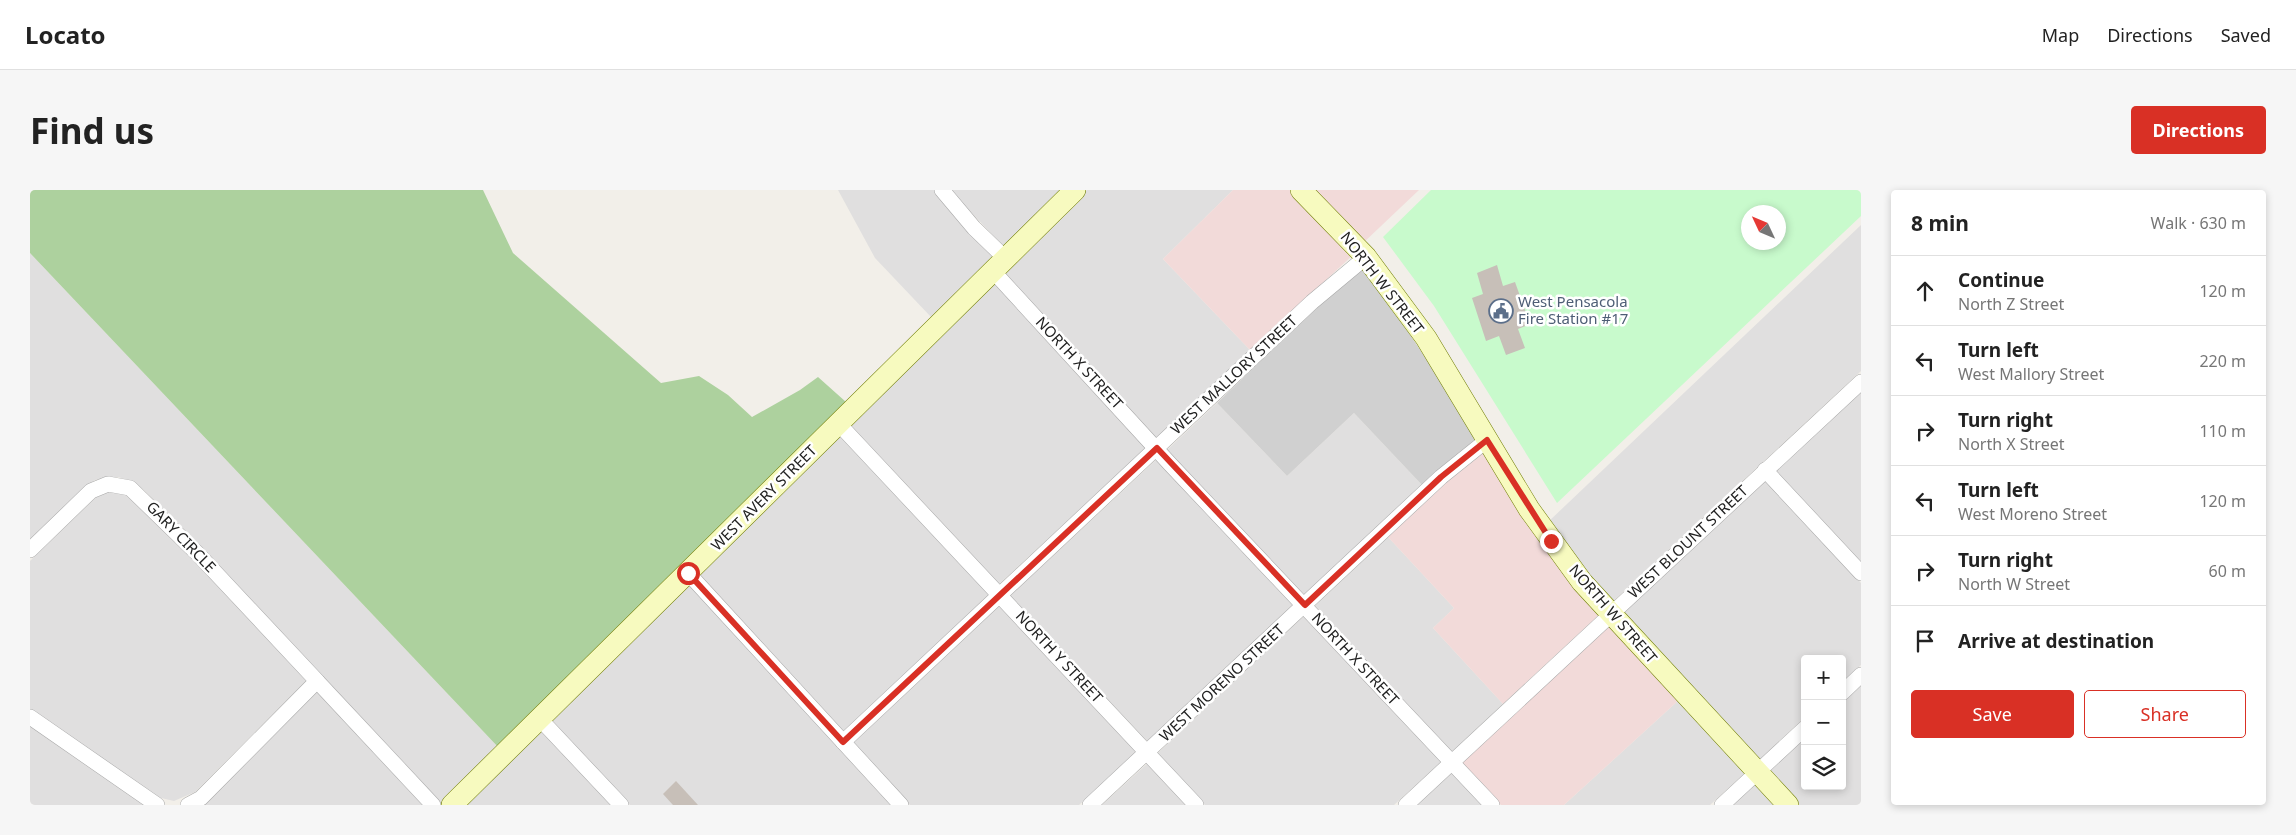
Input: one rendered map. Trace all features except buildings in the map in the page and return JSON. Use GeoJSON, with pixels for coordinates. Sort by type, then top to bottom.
{"type":"FeatureCollection","features":[{"type":"Feature","properties":{"kind":"street","name":"NORTH X STREET"},"geometry":{"type":"LineString","coordinates":[[942,190],[974,228],[999,265],[1157,448],[1492,805]]}},
{"type":"Feature","properties":{"kind":"street","name":"WEST AVERY STREET"},"geometry":{"type":"LineString","coordinates":[[452,805],[1075,190]]}},
{"type":"Feature","properties":{"kind":"street","name":"NORTH W STREET"},"geometry":{"type":"LineString","coordinates":[[1301,190],[1366,257],[1426,338],[1487,440],[1551,541],[1610,614],[1788,805]]}},
{"type":"Feature","properties":{"kind":"street","name":"WEST MALLORY STREET"},"geometry":{"type":"LineString","coordinates":[[843,742],[1312,302],[1366,257]]}},
{"type":"Feature","properties":{"kind":"street","name":"WEST BLOUNT STREET"},"geometry":{"type":"LineString","coordinates":[[1406,805],[1861,382]]}},
{"type":"Feature","properties":{"kind":"street","name":"NORTH Y STREET"},"geometry":{"type":"LineString","coordinates":[[838,423],[1196,805]]}},
{"type":"Feature","properties":{"kind":"street","name":"WEST MORENO STREET"},"geometry":{"type":"LineString","coordinates":[[1090,805],[1441,477],[1487,440]]}},
{"type":"Feature","properties":{"kind":"street"},"geometry":{"type":"LineString","coordinates":[[1765,470],[1861,573]]}},
{"type":"Feature","properties":{"kind":"street","name":"GARY CIRCLE"},"geometry":{"type":"LineString","coordinates":[[30,550],[92,491],[108,484],[130,488],[198,554],[433,805]]}},
{"type":"Feature","properties":{"kind":"street"},"geometry":{"type":"LineString","coordinates":[[688,573],[901,805]]}},
{"type":"Feature","properties":{"kind":"street"},"geometry":{"type":"LineString","coordinates":[[1846,689],[1861,675]]}},
{"type":"Feature","properties":{"kind":"street"},"geometry":{"type":"LineString","coordinates":[[188,805],[201,798],[317,681]]}},
{"type":"Feature","properties":{"kind":"street"},"geometry":{"type":"LineString","coordinates":[[30,717],[157,805]]}},
{"type":"Feature","properties":{"kind":"street"},"geometry":{"type":"LineString","coordinates":[[540,720],[620,805]]}},
{"type":"Feature","properties":{"kind":"street"},"geometry":{"type":"LineString","coordinates":[[1722,805],[1801,732]]}},
{"type":"Feature","properties":{"kind":"shaded area"},"geometry":{"type":"Polygon","coordinates":[[[838,190],[935,190],[947,208],[995,258],[609,640],[931,317],[875,258],[838,190]]]}},
{"type":"Feature","properties":{"kind":"shaded area"},"geometry":{"type":"Polygon","coordinates":[[[950,190],[1064,190],[1005,248],[950,190]]]}},
{"type":"Feature","properties":{"kind":"shaded area"},"geometry":{"type":"Polygon","coordinates":[[[1087,190],[1233,190],[1163,259],[1250,350],[1156,438],[1003,272],[1087,190]]]}},
{"type":"Feature","properties":{"kind":"shaded area"},"geometry":{"type":"Polygon","coordinates":[[[1233,190],[1291,190],[1354,254],[1250,350],[1163,259],[1233,190]]]}},
{"type":"Feature","properties":{"kind":"shaded area"},"geometry":{"type":"Polygon","coordinates":[[[1308,190],[1419,190],[1361,245],[1308,190]]]}},
{"type":"Feature","properties":{"kind":"shaded area"},"geometry":{"type":"Polygon","coordinates":[[[1861,225],[1861,371],[1610,604],[1547,523],[1861,225]]]}},
{"type":"Feature","properties":{"kind":"shaded area"},"geometry":{"type":"Polygon","coordinates":[[[30,253],[499,748],[442,805],[203,550],[144,490],[131,481],[118,477],[95,480],[86,486],[30,539],[30,253]]]}},
{"type":"Feature","properties":{"kind":"shaded area"},"geometry":{"type":"Polygon","coordinates":[[[1365,267],[1478,437],[1422,485],[1354,413],[1287,476],[1217,403],[1317,307],[1365,267]]]}},
{"type":"Feature","properties":{"kind":"shaded area"},"geometry":{"type":"Polygon","coordinates":[[[994,281],[1147,447],[999,584],[849,424],[994,281]]]}},
{"type":"Feature","properties":{"kind":"shaded area"},"geometry":{"type":"Polygon","coordinates":[[[1861,392],[1861,563],[1775,471],[1861,392]]]}},
{"type":"Feature","properties":{"kind":"shaded area"},"geometry":{"type":"Polygon","coordinates":[[[1217,403],[1287,476],[1354,413],[1422,485],[1304,595],[1167,450],[1217,403]]]}},
{"type":"Feature","properties":{"kind":"shaded area"},"geometry":{"type":"Polygon","coordinates":[[[839,434],[990,594],[843,732],[698,574],[839,434]]]}},
{"type":"Feature","properties":{"kind":"shaded area"},"geometry":{"type":"Polygon","coordinates":[[[1486,451],[1601,613],[1503,704],[1433,628],[1454,608],[1388,537],[1446,483],[1486,451]]]}},
{"type":"Feature","properties":{"kind":"shaded area"},"geometry":{"type":"Polygon","coordinates":[[[1157,459],[1295,604],[1148,742],[1010,596],[1157,459]]]}},
{"type":"Feature","properties":{"kind":"shaded area"},"geometry":{"type":"Polygon","coordinates":[[[1765,480],[1861,583],[1861,665],[1846,678],[1846,655],[1801,655],[1801,721],[1757,762],[1621,615],[1765,480]]]}},
{"type":"Feature","properties":{"kind":"shaded area"},"geometry":{"type":"Polygon","coordinates":[[[110,491],[128,494],[193,559],[307,680],[195,792],[174,801],[157,797],[30,709],[30,561],[96,497],[110,491]]]}},
{"type":"Feature","properties":{"kind":"shaded area"},"geometry":{"type":"Polygon","coordinates":[[[1388,537],[1454,608],[1433,628],[1503,704],[1452,752],[1315,606],[1388,537]]]}},
{"type":"Feature","properties":{"kind":"shaded area"},"geometry":{"type":"Polygon","coordinates":[[[688,584],[892,805],[630,805],[589,763],[550,720],[688,584]]]}},
{"type":"Feature","properties":{"kind":"shaded area"},"geometry":{"type":"Polygon","coordinates":[[[1000,605],[1138,751],[1079,805],[910,805],[853,743],[1000,605]]]}},
{"type":"Feature","properties":{"kind":"shaded area"},"geometry":{"type":"Polygon","coordinates":[[[1305,615],[1442,761],[1394,805],[1205,805],[1158,753],[1305,615]]]}},
{"type":"Feature","properties":{"kind":"shaded area"},"geometry":{"type":"Polygon","coordinates":[[[1611,624],[1680,699],[1564,805],[1501,805],[1462,763],[1611,624]]]}},
{"type":"Feature","properties":{"kind":"shaded area"},"geometry":{"type":"Polygon","coordinates":[[[1861,686],[1861,805],[1798,805],[1767,773],[1801,742],[1801,790],[1846,790],[1846,699],[1861,686]]]}},
{"type":"Feature","properties":{"kind":"shaded area"},"geometry":{"type":"Polygon","coordinates":[[[317,692],[424,805],[203,805],[205,804],[317,692]]]}},
{"type":"Feature","properties":{"kind":"shaded area"},"geometry":{"type":"Polygon","coordinates":[[[1680,699],[1747,771],[1710,805],[1564,805],[1680,699]]]}},
{"type":"Feature","properties":{"kind":"shaded area"},"geometry":{"type":"Polygon","coordinates":[[[30,725],[144,805],[30,805],[30,725]]]}},
{"type":"Feature","properties":{"kind":"shaded area"},"geometry":{"type":"Polygon","coordinates":[[[540,729],[611,805],[463,805],[540,729]]]}},
{"type":"Feature","properties":{"kind":"shaded area"},"geometry":{"type":"Polygon","coordinates":[[[1149,762],[1187,805],[1102,805],[1149,762]]]}},
{"type":"Feature","properties":{"kind":"shaded area"},"geometry":{"type":"Polygon","coordinates":[[[1452,772],[1483,805],[1417,805],[1452,772]]]}},
{"type":"Feature","properties":{"kind":"shaded area"},"geometry":{"type":"Polygon","coordinates":[[[1757,782],[1779,805],[1733,805],[1757,782]]]}},
{"type":"Feature","properties":{"kind":"green space"},"geometry":{"type":"Polygon","coordinates":[[[30,190],[483,190],[513,253],[661,383],[699,376],[728,395],[752,417],[800,390],[818,377],[846,402],[499,748],[30,253],[30,190]]]}},
{"type":"Feature","properties":{"kind":"green space"},"geometry":{"type":"Polygon","coordinates":[[[1431,190],[1861,190],[1861,216],[1557,503],[1434,306],[1383,237],[1431,190]]]}},
{"type":"Feature","properties":{"kind":"place","name":"West Pensacola Fire Station #17"},"geometry":{"type":"Point","coordinates":[1501,311]}},
{"type":"Feature","properties":{"kind":"route"},"geometry":{"type":"LineString","coordinates":[[688,573],[843,742],[1157,448],[1170,464],[1305,605],[1441,477],[1487,440],[1551,541]]}}]}
